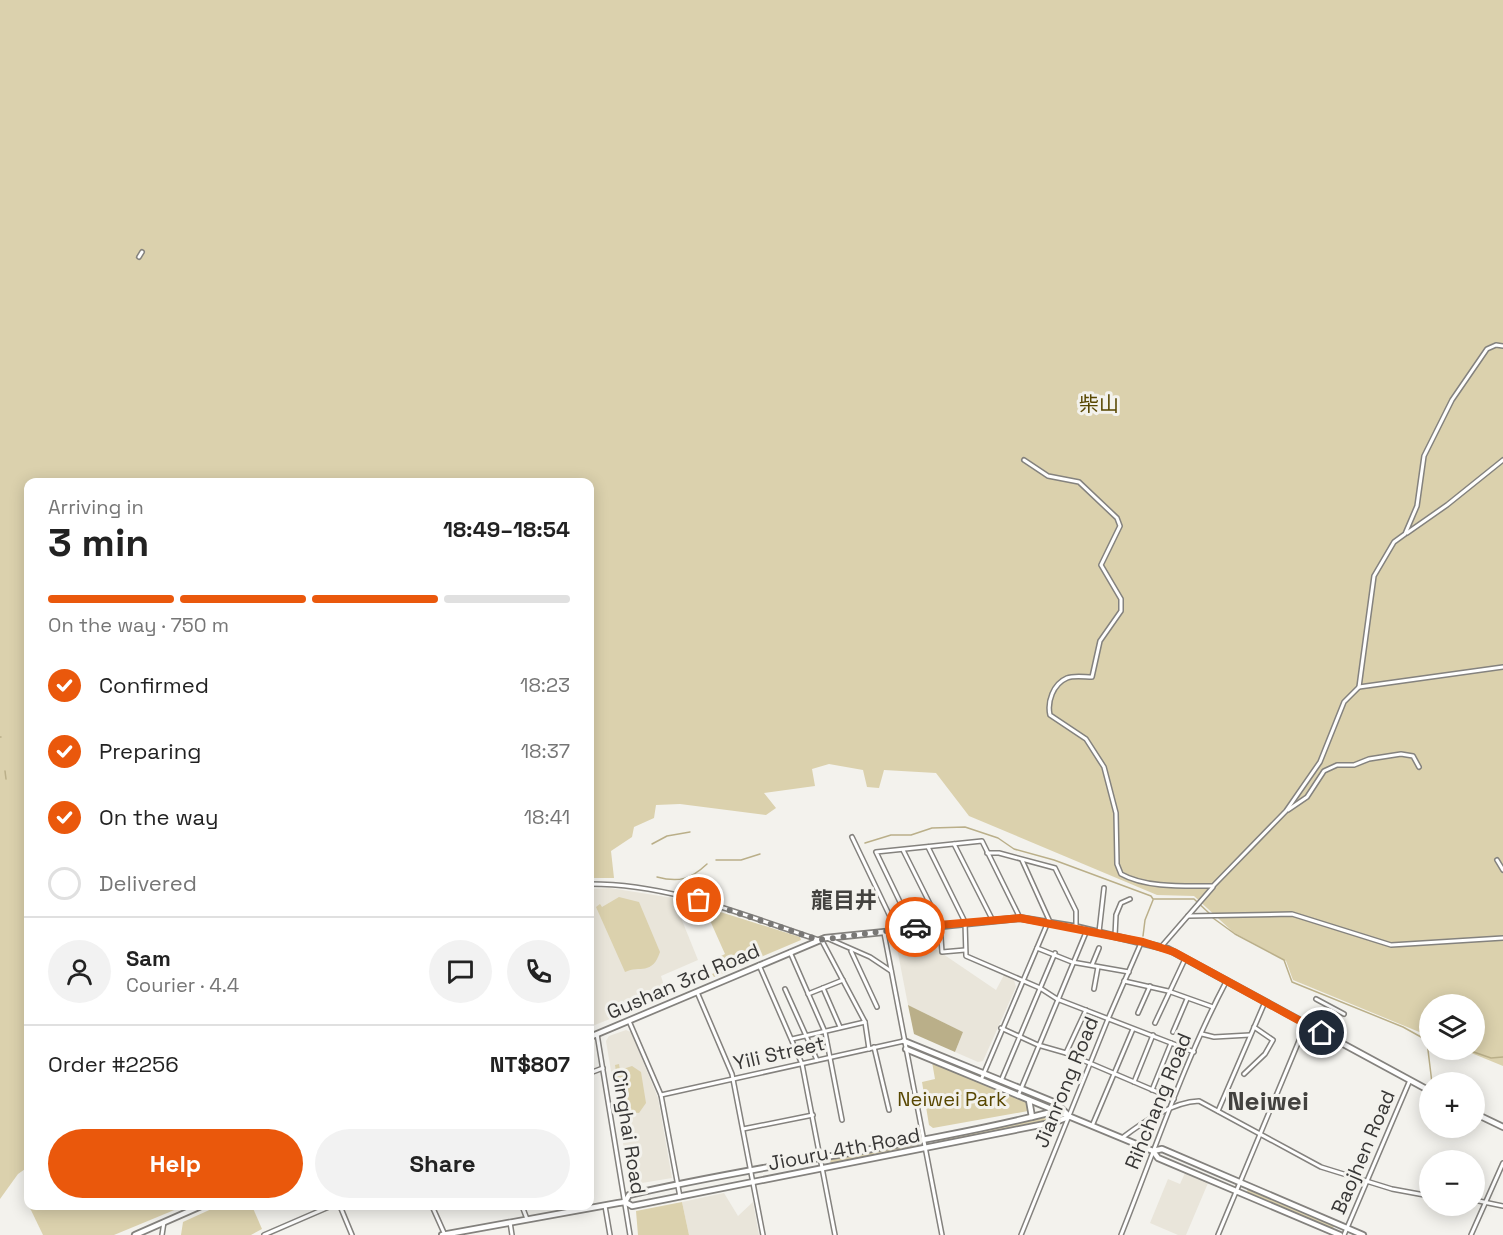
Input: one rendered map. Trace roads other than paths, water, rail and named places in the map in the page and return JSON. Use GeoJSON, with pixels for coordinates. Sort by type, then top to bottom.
{"type":"FeatureCollection","features":[{"type":"Feature","properties":{"kind":"street"},"geometry":{"type":"LineString","coordinates":[[139,257],[142,252]]}},
{"type":"Feature","properties":{"kind":"street"},"geometry":{"type":"LineString","coordinates":[[1405,534],[1417,506],[1424,456],[1452,400],[1486,349],[1496,345],[1503,346]]}},
{"type":"Feature","properties":{"kind":"street"},"geometry":{"type":"LineString","coordinates":[[1024,460],[1047,477],[1079,482],[1117,518],[1120,526],[1101,565],[1121,600],[1121,611],[1100,641],[1098,660],[1092,677],[1068,677],[1057,685],[1048,704],[1050,715],[1086,740],[1104,767],[1116,813],[1118,864],[1121,874],[1130,879],[1177,886],[1213,886]]}},
{"type":"Feature","properties":{"kind":"street"},"geometry":{"type":"LineString","coordinates":[[1359,687],[1374,576],[1394,543],[1447,505],[1503,460]]}},
{"type":"Feature","properties":{"kind":"street"},"geometry":{"type":"LineString","coordinates":[[1161,947],[1213,886],[1286,811],[1320,762],[1344,702],[1359,687],[1503,667]]}},
{"type":"Feature","properties":{"kind":"street"},"geometry":{"type":"LineString","coordinates":[[1286,811],[1306,797],[1324,771],[1337,765],[1354,765],[1369,759],[1401,754],[1413,756],[1419,767]]}},
{"type":"Feature","properties":{"kind":"street"},"geometry":{"type":"LineString","coordinates":[[852,837],[896,929]]}},
{"type":"Feature","properties":{"kind":"street"},"geometry":{"type":"LineString","coordinates":[[912,927],[876,852],[982,841],[1020,918]]}},
{"type":"Feature","properties":{"kind":"street"},"geometry":{"type":"LineString","coordinates":[[954,844],[992,920]]}},
{"type":"Feature","properties":{"kind":"street"},"geometry":{"type":"LineString","coordinates":[[928,847],[965,922],[966,956],[1040,988],[1057,999],[1194,1052]]}},
{"type":"Feature","properties":{"kind":"street"},"geometry":{"type":"LineString","coordinates":[[903,850],[940,924],[942,952],[965,950]]}},
{"type":"Feature","properties":{"kind":"street"},"geometry":{"type":"LineString","coordinates":[[987,853],[999,853],[1057,870],[1076,911],[1076,927]]}},
{"type":"Feature","properties":{"kind":"street"},"geometry":{"type":"LineString","coordinates":[[981,1080],[1001,1028],[1049,922],[1022,860]]}},
{"type":"Feature","properties":{"kind":"street"},"geometry":{"type":"LineString","coordinates":[[1497,860],[1503,870]]}},
{"type":"Feature","properties":{"kind":"street"},"geometry":{"type":"LineString","coordinates":[[594,884],[626,885],[671,892],[822,939],[870,957],[891,971]]}},
{"type":"Feature","properties":{"kind":"street"},"geometry":{"type":"LineString","coordinates":[[1099,932],[1104,888]]}},
{"type":"Feature","properties":{"kind":"street"},"geometry":{"type":"LineString","coordinates":[[1115,936],[1116,915],[1121,903],[1130,899]]}},
{"type":"Feature","properties":{"kind":"street"},"geometry":{"type":"LineString","coordinates":[[1188,916],[1292,914],[1391,945],[1503,938]]}},
{"type":"Feature","properties":{"kind":"street","name":"Gushan 3rd Road"},"geometry":{"type":"LineString","coordinates":[[594,1035],[822,939],[940,924],[1020,918],[1076,927],[1161,947],[1186,958],[1419,1085]]}},
{"type":"Feature","properties":{"kind":"street"},"geometry":{"type":"LineString","coordinates":[[1018,1096],[1087,930]]}},
{"type":"Feature","properties":{"kind":"street"},"geometry":{"type":"LineString","coordinates":[[883,931],[942,1235]]}},
{"type":"Feature","properties":{"kind":"street"},"geometry":{"type":"LineString","coordinates":[[822,939],[865,1022],[869,1049]]}},
{"type":"Feature","properties":{"kind":"street","name":"Jianrong Road"},"geometry":{"type":"LineString","coordinates":[[1021,1235],[1108,1019],[1142,942]]}},
{"type":"Feature","properties":{"kind":"street"},"geometry":{"type":"LineString","coordinates":[[1037,948],[1055,953],[1072,962],[1129,972]]}},
{"type":"Feature","properties":{"kind":"street"},"geometry":{"type":"LineString","coordinates":[[1092,965],[1099,948]]}},
{"type":"Feature","properties":{"kind":"street"},"geometry":{"type":"LineString","coordinates":[[851,951],[877,1007]]}},
{"type":"Feature","properties":{"kind":"street"},"geometry":{"type":"LineString","coordinates":[[790,952],[825,1032],[828,1058],[843,1120]]}},
{"type":"Feature","properties":{"kind":"street"},"geometry":{"type":"LineString","coordinates":[[1001,1081],[1055,953]]}},
{"type":"Feature","properties":{"kind":"street"},"geometry":{"type":"LineString","coordinates":[[1155,1023],[1168,991],[1186,958]]}},
{"type":"Feature","properties":{"kind":"street"},"geometry":{"type":"LineString","coordinates":[[759,965],[802,1064],[835,1235]]}},
{"type":"Feature","properties":{"kind":"street"},"geometry":{"type":"LineString","coordinates":[[1094,989],[1098,968]]}},
{"type":"Feature","properties":{"kind":"street"},"geometry":{"type":"LineString","coordinates":[[808,994],[843,980]]}},
{"type":"Feature","properties":{"kind":"street","name":"Rihchang Road"},"geometry":{"type":"LineString","coordinates":[[1121,1235],[1174,1099],[1213,1007],[1227,980]]}},
{"type":"Feature","properties":{"kind":"street"},"geometry":{"type":"LineString","coordinates":[[1124,981],[1168,991],[1213,1007]]}},
{"type":"Feature","properties":{"kind":"street"},"geometry":{"type":"LineString","coordinates":[[1138,1013],[1150,986]]}},
{"type":"Feature","properties":{"kind":"street"},"geometry":{"type":"LineString","coordinates":[[823,988],[841,1028]]}},
{"type":"Feature","properties":{"kind":"street"},"geometry":{"type":"LineString","coordinates":[[785,989],[817,1060]]}},
{"type":"Feature","properties":{"kind":"street"},"geometry":{"type":"LineString","coordinates":[[696,992],[733,1079],[763,1235]]}},
{"type":"Feature","properties":{"kind":"street"},"geometry":{"type":"LineString","coordinates":[[1173,1032],[1187,999]]}},
{"type":"Feature","properties":{"kind":"street"},"geometry":{"type":"LineString","coordinates":[[1316,999],[1344,1014]]}},
{"type":"Feature","properties":{"kind":"street"},"geometry":{"type":"LineString","coordinates":[[1218,1110],[1265,1002]]}},
{"type":"Feature","properties":{"kind":"street"},"geometry":{"type":"LineString","coordinates":[[1066,1053],[1086,1010]]}},
{"type":"Feature","properties":{"kind":"street"},"geometry":{"type":"LineString","coordinates":[[629,1021],[661,1095],[680,1197]]}},
{"type":"Feature","properties":{"kind":"street"},"geometry":{"type":"LineString","coordinates":[[792,1039],[865,1022]]}},
{"type":"Feature","properties":{"kind":"street"},"geometry":{"type":"LineString","coordinates":[[1218,1235],[1306,1024]]}},
{"type":"Feature","properties":{"kind":"street"},"geometry":{"type":"LineString","coordinates":[[1244,1074],[1265,1054],[1273,1040],[1254,1027]]}},
{"type":"Feature","properties":{"kind":"street"},"geometry":{"type":"LineString","coordinates":[[1001,1028],[1038,1046],[1066,1053],[1174,1099]]}},
{"type":"Feature","properties":{"kind":"street"},"geometry":{"type":"LineString","coordinates":[[1092,1126],[1133,1029]]}},
{"type":"Feature","properties":{"kind":"street","name":"Cinghai Road"},"geometry":{"type":"LineString","coordinates":[[597,1034],[630,1235]]}},
{"type":"Feature","properties":{"kind":"street"},"geometry":{"type":"LineString","coordinates":[[1202,1034],[1214,1037],[1250,1035]]}},
{"type":"Feature","properties":{"kind":"street"},"geometry":{"type":"LineString","coordinates":[[1134,1082],[1153,1035]]}},
{"type":"Feature","properties":{"kind":"street"},"geometry":{"type":"LineString","coordinates":[[904,1041],[1056,1102],[1070,1117]]}},
{"type":"Feature","properties":{"kind":"street","name":"Yili Street"},"geometry":{"type":"LineString","coordinates":[[661,1095],[904,1041]]}},
{"type":"Feature","properties":{"kind":"street"},"geometry":{"type":"LineString","coordinates":[[1152,1090],[1171,1043]]}},
{"type":"Feature","properties":{"kind":"street"},"geometry":{"type":"LineString","coordinates":[[874,1047],[889,1110]]}},
{"type":"Feature","properties":{"kind":"street"},"geometry":{"type":"LineString","coordinates":[[906,1049],[1153,1151],[1158,1158],[1342,1235]]}},
{"type":"Feature","properties":{"kind":"street"},"geometry":{"type":"LineString","coordinates":[[594,1071],[603,1068]]}},
{"type":"Feature","properties":{"kind":"street","name":"Baojhen Road"},"geometry":{"type":"LineString","coordinates":[[1342,1235],[1410,1080]]}},
{"type":"Feature","properties":{"kind":"street"},"geometry":{"type":"LineString","coordinates":[[1029,1100],[1032,1117]]}},
{"type":"Feature","properties":{"kind":"street"},"geometry":{"type":"LineString","coordinates":[[1122,1138],[1137,1126],[1170,1109],[1199,1101],[1321,1167],[1366,1182],[1419,1195]]}},
{"type":"Feature","properties":{"kind":"street","name":"Jiouru 4th Road"},"geometry":{"type":"LineString","coordinates":[[625,1202],[629,1195],[751,1170],[821,1160],[1056,1111]]}},
{"type":"Feature","properties":{"kind":"street"},"geometry":{"type":"LineString","coordinates":[[743,1130],[813,1115]]}},
{"type":"Feature","properties":{"kind":"street","name":"Jiouru 4th Road"},"geometry":{"type":"LineString","coordinates":[[594,1208],[625,1202],[632,1206],[680,1197],[925,1149],[1070,1117]]}},
{"type":"Feature","properties":{"kind":"street"},"geometry":{"type":"LineString","coordinates":[[1485,1118],[1503,1126]]}},
{"type":"Feature","properties":{"kind":"street"},"geometry":{"type":"LineString","coordinates":[[1153,1151],[1161,1149],[1363,1235]]}},
{"type":"Feature","properties":{"kind":"street"},"geometry":{"type":"LineString","coordinates":[[1471,1235],[1503,1163]]}},
{"type":"Feature","properties":{"kind":"street"},"geometry":{"type":"LineString","coordinates":[[1486,1201],[1503,1206]]}},
{"type":"Feature","properties":{"kind":"street"},"geometry":{"type":"LineString","coordinates":[[605,1206],[610,1235]]}},
{"type":"Feature","properties":{"kind":"street"},"geometry":{"type":"LineString","coordinates":[[135,1235],[192,1210]]}},
{"type":"Feature","properties":{"kind":"street"},"geometry":{"type":"LineString","coordinates":[[264,1235],[322,1210]]}},
{"type":"Feature","properties":{"kind":"street"},"geometry":{"type":"LineString","coordinates":[[342,1210],[352,1235]]}},
{"type":"Feature","properties":{"kind":"street"},"geometry":{"type":"LineString","coordinates":[[434,1210],[444,1235]]}},
{"type":"Feature","properties":{"kind":"street"},"geometry":{"type":"LineString","coordinates":[[524,1210],[527,1219]]}},
{"type":"Feature","properties":{"kind":"street","name":"Jiouru 4th Road"},"geometry":{"type":"LineString","coordinates":[[444,1235],[581,1210]]}},
{"type":"Feature","properties":{"kind":"street"},"geometry":{"type":"LineString","coordinates":[[162,1235],[164,1222]]}},
{"type":"Feature","properties":{"kind":"street"},"geometry":{"type":"LineString","coordinates":[[510,1222],[512,1235]]}},
{"type":"Feature","properties":{"kind":"waterway"},"geometry":{"type":"LineString","coordinates":[[5,771],[6,779]]}},
{"type":"Feature","properties":{"kind":"waterway"},"geometry":{"type":"LineString","coordinates":[[865,843],[891,835],[911,835],[932,828],[965,827],[998,838],[1014,849],[1054,860],[1151,896],[1153,899],[1194,899],[1210,914]]}},
{"type":"Feature","properties":{"kind":"waterway"},"geometry":{"type":"LineString","coordinates":[[652,844],[667,836],[690,832]]}},
{"type":"Feature","properties":{"kind":"waterway"},"geometry":{"type":"LineString","coordinates":[[716,860],[741,860],[760,854]]}},
{"type":"Feature","properties":{"kind":"waterway"},"geometry":{"type":"LineString","coordinates":[[657,877],[672,880],[684,878],[696,873],[707,864]]}},
{"type":"Feature","properties":{"kind":"waterway"},"geometry":{"type":"LineString","coordinates":[[1143,936],[1145,920],[1153,900]]}},
{"type":"Feature","properties":{"kind":"waterway"},"geometry":{"type":"LineString","coordinates":[[1213,918],[1235,934],[1284,960],[1292,982],[1403,1027],[1419,1036]]}},
{"type":"Feature","properties":{"kind":"waterway"},"geometry":{"type":"LineString","coordinates":[[1485,1056],[1503,1057]]}},
{"type":"Feature","properties":{"kind":"waterway"},"geometry":{"type":"LineString","coordinates":[[1429,1060],[1431,1072]]}},
{"type":"Feature","properties":{"kind":"district","name":"龍目井"},"geometry":{"type":"Point","coordinates":[844,900]}},
{"type":"Feature","properties":{"kind":"district","name":"Neiwei"},"geometry":{"type":"Point","coordinates":[1268,1101]}},
{"type":"Feature","properties":{"kind":"park label","name":"柴山"},"geometry":{"type":"Point","coordinates":[1099,404]}},
{"type":"Feature","properties":{"kind":"park label","name":"Neiwei Park"},"geometry":{"type":"Point","coordinates":[952,1099]}}]}
